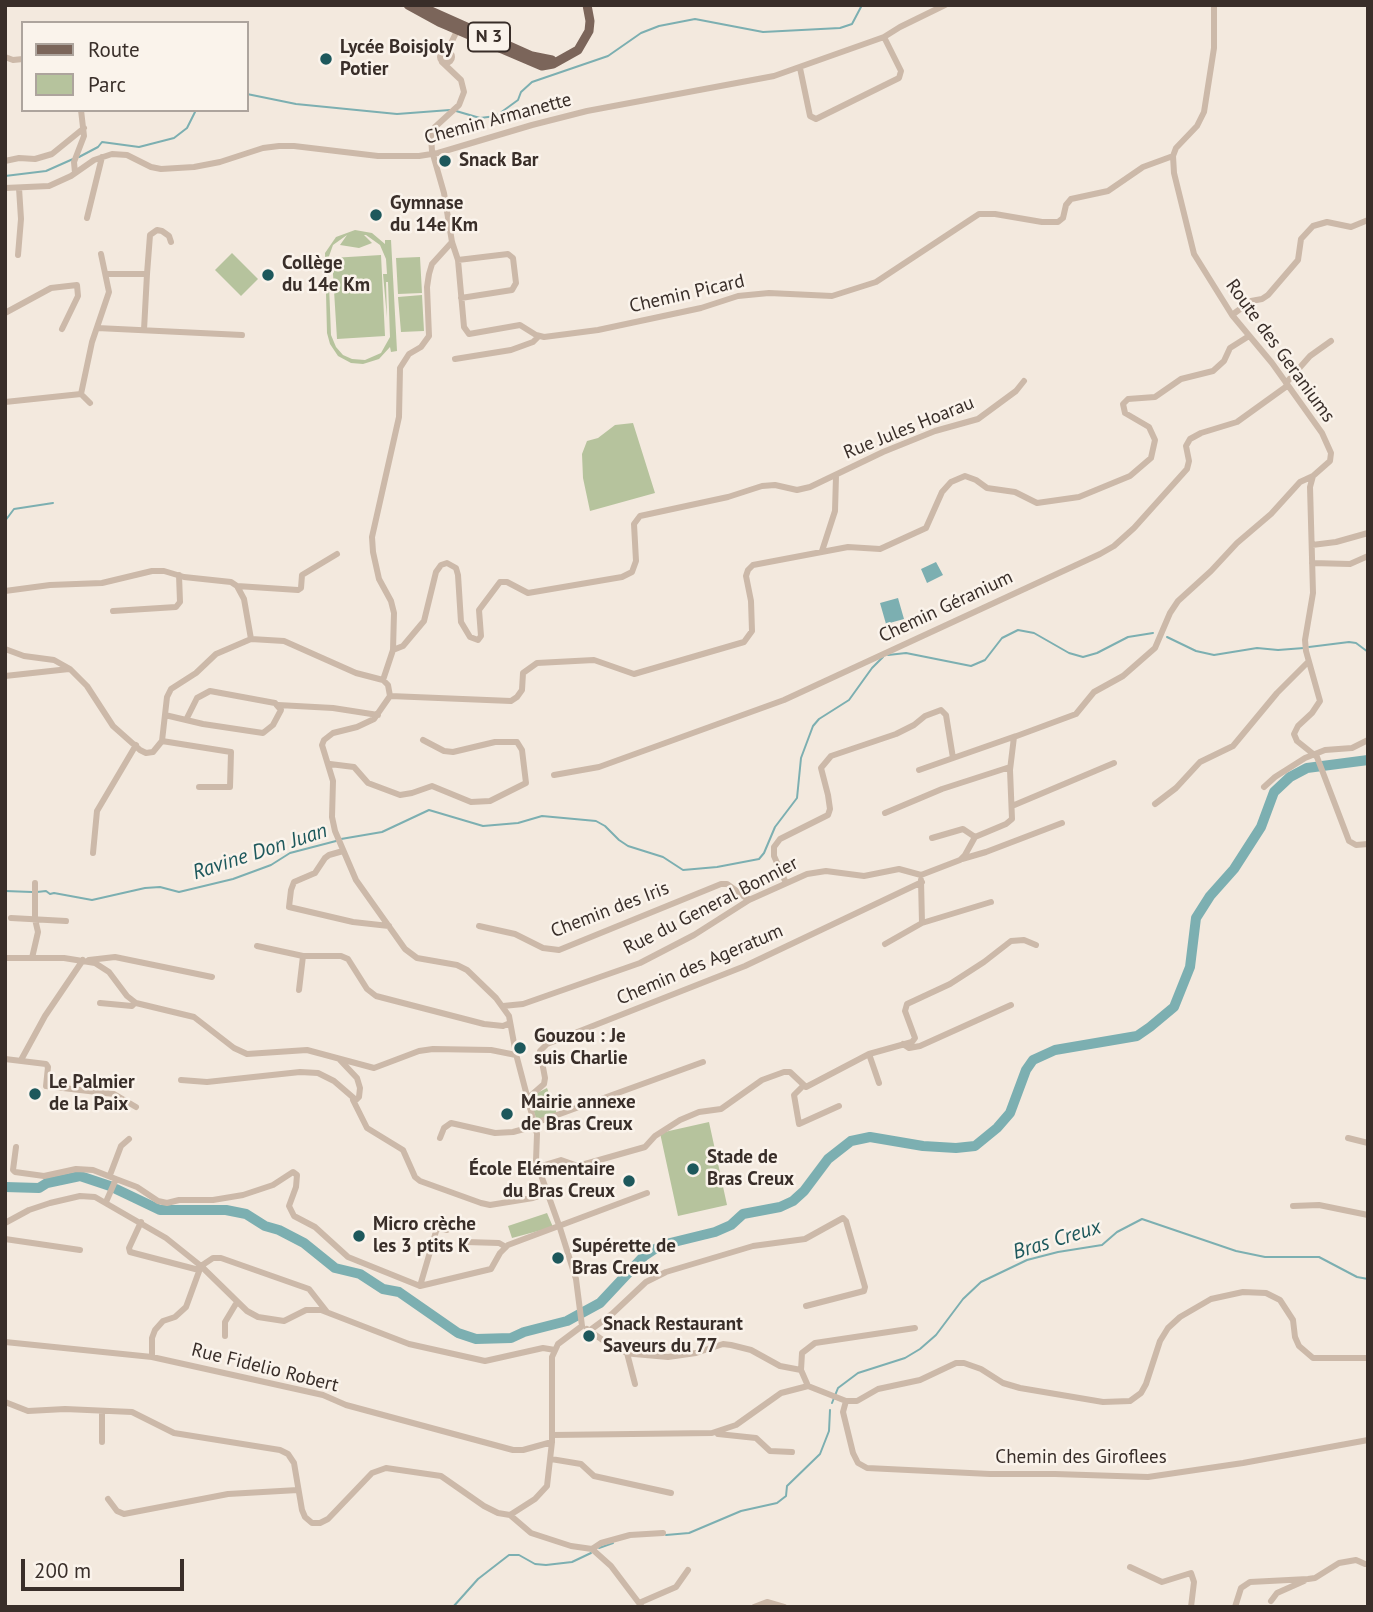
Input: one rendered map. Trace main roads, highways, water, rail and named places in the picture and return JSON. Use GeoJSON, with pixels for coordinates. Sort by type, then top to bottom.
{"type":"FeatureCollection","features":[{"type":"Feature","properties":{"kind":"main road"},"geometry":{"type":"LineString","coordinates":[[408,5],[464,37],[481,38]]}},
{"type":"Feature","properties":{"kind":"main road","name":"N 3"},"geometry":{"type":"LineString","coordinates":[[419,5],[455,31],[481,38],[542,66],[561,60],[578,50],[586,38],[590,21],[587,5]]}},
{"type":"Feature","properties":{"kind":"water"},"geometry":{"type":"Polygon","coordinates":[[[936,562],[943,575],[927,583],[921,569],[936,562]]]}},
{"type":"Feature","properties":{"kind":"water"},"geometry":{"type":"Polygon","coordinates":[[[898,598],[904,619],[886,624],[880,603],[898,598]]]}},
{"type":"Feature","properties":{"kind":"waterway"},"geometry":{"type":"LineString","coordinates":[[456,111],[480,118],[496,116],[518,100],[521,92],[532,82],[608,56],[641,33],[659,26],[695,19],[763,32],[840,28],[852,24],[862,5]]}},
{"type":"Feature","properties":{"kind":"waterway"},"geometry":{"type":"LineString","coordinates":[[248,94],[296,104],[397,114],[450,110]]}},
{"type":"Feature","properties":{"kind":"waterway"},"geometry":{"type":"LineString","coordinates":[[79,157],[102,142],[139,147],[174,138],[187,128],[195,112]]}},
{"type":"Feature","properties":{"kind":"waterway"},"geometry":{"type":"LineString","coordinates":[[5,176],[46,171],[73,159]]}},
{"type":"Feature","properties":{"kind":"waterway"},"geometry":{"type":"LineString","coordinates":[[5,521],[14,509],[53,503]]}},
{"type":"Feature","properties":{"kind":"waterway","name":"Ravine Don Juan"},"geometry":{"type":"LineString","coordinates":[[888,655],[906,653],[971,666],[985,660],[1002,638],[1018,630],[1034,633],[1069,653],[1083,657],[1128,637],[1153,633]]}},
{"type":"Feature","properties":{"kind":"waterway","name":"Ravine Don Juan"},"geometry":{"type":"LineString","coordinates":[[1167,637],[1196,651],[1214,655],[1257,648],[1304,648]]}},
{"type":"Feature","properties":{"kind":"waterway","name":"Ravine Don Juan"},"geometry":{"type":"LineString","coordinates":[[1309,647],[1349,642],[1356,643],[1368,652]]}},
{"type":"Feature","properties":{"kind":"waterway","name":"Ravine Don Juan"},"geometry":{"type":"LineString","coordinates":[[341,839],[382,832],[429,810],[483,826],[518,823],[542,816],[596,821],[628,846],[663,857],[683,870],[759,859],[775,827],[797,798],[801,758],[813,726],[819,719],[849,700],[883,657]]}},
{"type":"Feature","properties":{"kind":"waterway"},"geometry":{"type":"LineString","coordinates":[[116,1189],[160,1210],[226,1210],[246,1214],[265,1226],[304,1243],[335,1268],[360,1274],[383,1289],[399,1292],[458,1333],[476,1339],[511,1338],[567,1321],[600,1303],[644,1256],[653,1250],[666,1244],[715,1232],[731,1225],[743,1214],[780,1207],[793,1201],[828,1159],[851,1141],[870,1137],[923,1146],[975,1146],[1010,1113],[1026,1070],[1033,1060],[1055,1050],[1137,1036],[1150,1027],[1174,1007],[1190,967],[1196,918],[1210,896],[1234,869],[1261,827],[1274,792],[1290,777],[1307,768],[1368,760]]}},
{"type":"Feature","properties":{"kind":"waterway","name":"Ravine Don Juan"},"geometry":{"type":"LineString","coordinates":[[37,892],[46,891],[50,894],[92,900],[145,888],[160,887],[179,892],[233,879],[271,865],[290,853],[336,841]]}},
{"type":"Feature","properties":{"kind":"waterway","name":"Ravine Don Juan"},"geometry":{"type":"LineString","coordinates":[[5,891],[32,892]]}},
{"type":"Feature","properties":{"kind":"waterway"},"geometry":{"type":"LineString","coordinates":[[5,1187],[39,1188],[47,1183],[80,1176],[110,1186]]}},
{"type":"Feature","properties":{"kind":"waterway","name":"Bras Creux"},"geometry":{"type":"LineString","coordinates":[[832,1403],[838,1388],[858,1373],[905,1358],[920,1349],[936,1335],[963,1299],[981,1282],[1027,1260],[1102,1245],[1117,1232],[1142,1219],[1236,1251],[1265,1257],[1319,1257],[1357,1277],[1368,1279]]}},
{"type":"Feature","properties":{"kind":"waterway","name":"Bras Creux"},"geometry":{"type":"LineString","coordinates":[[666,1535],[689,1533],[741,1511],[777,1503],[786,1496],[787,1486],[820,1454],[829,1431],[830,1410]]}},
{"type":"Feature","properties":{"kind":"waterway","name":"Bras Creux"},"geometry":{"type":"LineString","coordinates":[[599,1548],[613,1543]]}},
{"type":"Feature","properties":{"kind":"waterway","name":"Bras Creux"},"geometry":{"type":"LineString","coordinates":[[453,1607],[478,1579],[509,1555],[519,1555],[535,1564],[546,1565],[572,1562],[591,1553]]}},
{"type":"Feature","properties":{"kind":"place","name":"Lycée Boisjoly Potier"},"geometry":{"type":"Point","coordinates":[326,59]}},
{"type":"Feature","properties":{"kind":"place","name":"Snack Bar"},"geometry":{"type":"Point","coordinates":[445,161]}},
{"type":"Feature","properties":{"kind":"place","name":"Gymnase du 14e Km"},"geometry":{"type":"Point","coordinates":[376,215]}},
{"type":"Feature","properties":{"kind":"place","name":"Collège du 14e Km"},"geometry":{"type":"Point","coordinates":[268,275]}},
{"type":"Feature","properties":{"kind":"place","name":"Gouzou : Je suis Charlie"},"geometry":{"type":"Point","coordinates":[520,1048]}},
{"type":"Feature","properties":{"kind":"place","name":"Le Palmier de la Paix"},"geometry":{"type":"Point","coordinates":[35,1094]}},
{"type":"Feature","properties":{"kind":"place","name":"Mairie annexe de Bras Creux"},"geometry":{"type":"Point","coordinates":[507,1114]}},
{"type":"Feature","properties":{"kind":"place","name":"Stade de Bras Creux"},"geometry":{"type":"Point","coordinates":[693,1169]}},
{"type":"Feature","properties":{"kind":"place","name":"École Elémentaire du Bras Creux"},"geometry":{"type":"Point","coordinates":[629,1181]}},
{"type":"Feature","properties":{"kind":"place","name":"Micro crèche les 3 ptits K"},"geometry":{"type":"Point","coordinates":[359,1236]}},
{"type":"Feature","properties":{"kind":"place","name":"Supérette de Bras Creux"},"geometry":{"type":"Point","coordinates":[558,1258]}},
{"type":"Feature","properties":{"kind":"place","name":"Snack Restaurant Saveurs du 77"},"geometry":{"type":"Point","coordinates":[589,1336]}}]}
